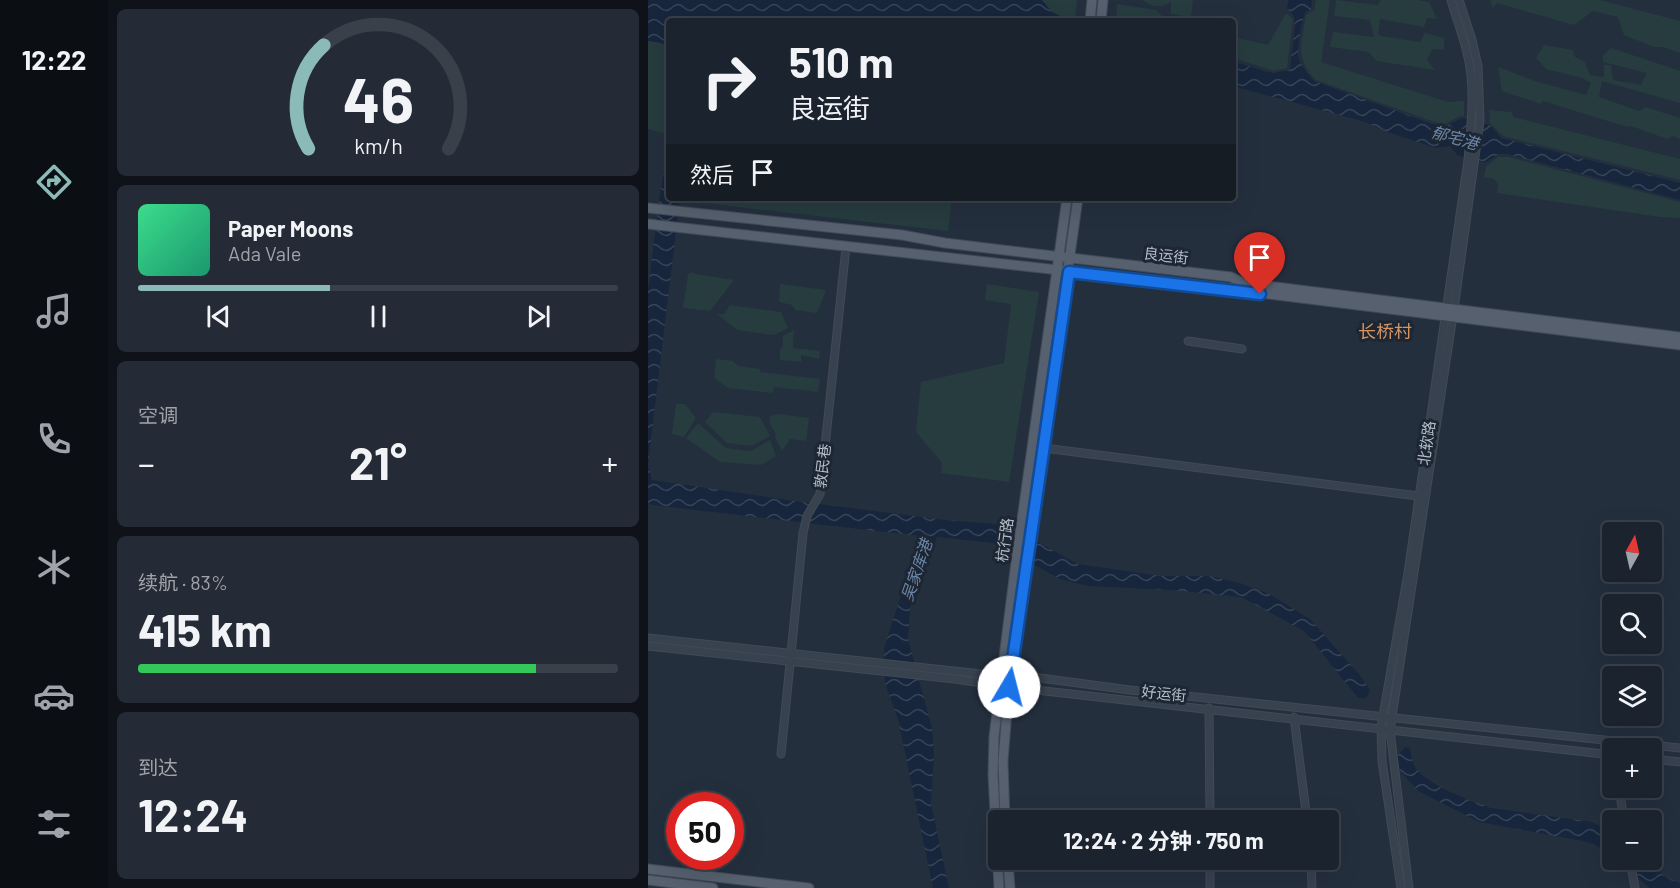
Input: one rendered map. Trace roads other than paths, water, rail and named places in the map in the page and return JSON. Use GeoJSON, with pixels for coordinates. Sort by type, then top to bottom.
{"type":"FeatureCollection","features":[{"type":"Feature","properties":{"kind":"main road"},"geometry":{"type":"LineString","coordinates":[[1090,16],[1092,0]]}},
{"type":"Feature","properties":{"kind":"main road"},"geometry":{"type":"LineString","coordinates":[[1101,18],[1103,0]]}},
{"type":"Feature","properties":{"kind":"main road","name":"杭行路"},"geometry":{"type":"LineString","coordinates":[[999,888],[993,775],[994,736],[1003,682],[1021,523],[1067,201]]}},
{"type":"Feature","properties":{"kind":"main road","name":"杭行路"},"geometry":{"type":"LineString","coordinates":[[1005,810],[1003,682],[1011,674],[1078,201]]}},
{"type":"Feature","properties":{"kind":"main road","name":"良运街"},"geometry":{"type":"LineString","coordinates":[[653,208],[902,235],[945,243],[1231,278],[1243,282],[1450,312],[1490,320],[1680,345]]}},
{"type":"Feature","properties":{"kind":"main road","name":"良运街"},"geometry":{"type":"LineString","coordinates":[[648,224],[1069,272],[1680,337]]}},
{"type":"Feature","properties":{"kind":"main road"},"geometry":{"type":"LineString","coordinates":[[648,869],[809,888]]}},
{"type":"Feature","properties":{"kind":"main road"},"geometry":{"type":"LineString","coordinates":[[1009,870],[1010,888]]}},
{"type":"Feature","properties":{"kind":"main road"},"geometry":{"type":"LineString","coordinates":[[648,880],[713,888]]}},
{"type":"Feature","properties":{"kind":"street","name":"北软路"},"geometry":{"type":"LineString","coordinates":[[1451,0],[1468,55],[1476,120]]}},
{"type":"Feature","properties":{"kind":"street","name":"北软路"},"geometry":{"type":"LineString","coordinates":[[1409,888],[1390,730],[1476,120],[1478,66],[1459,0]]}},
{"type":"Feature","properties":{"kind":"street","name":"敦民巷"},"geometry":{"type":"LineString","coordinates":[[781,754],[805,522],[820,494],[846,247]]}},
{"type":"Feature","properties":{"kind":"street","name":"北软路"},"geometry":{"type":"LineString","coordinates":[[1401,888],[1382,761],[1381,727],[1450,312]]}},
{"type":"Feature","properties":{"kind":"street"},"geometry":{"type":"LineString","coordinates":[[1188,341],[1242,349]]}},
{"type":"Feature","properties":{"kind":"street"},"geometry":{"type":"LineString","coordinates":[[1044,448],[1418,496]]}},
{"type":"Feature","properties":{"kind":"street","name":"好运街"},"geometry":{"type":"LineString","coordinates":[[648,638],[1209,708],[1381,727],[1390,730],[1602,754]]}},
{"type":"Feature","properties":{"kind":"street","name":"好运街"},"geometry":{"type":"LineString","coordinates":[[648,646],[790,657]]}},
{"type":"Feature","properties":{"kind":"street","name":"好运街"},"geometry":{"type":"LineString","coordinates":[[1011,674],[1141,691],[1680,748]]}},
{"type":"Feature","properties":{"kind":"street"},"geometry":{"type":"LineString","coordinates":[[1209,708],[1210,810]]}},
{"type":"Feature","properties":{"kind":"street"},"geometry":{"type":"LineString","coordinates":[[1294,717],[1305,810]]}},
{"type":"Feature","properties":{"kind":"street"},"geometry":{"type":"LineString","coordinates":[[1662,760],[1680,762]]}},
{"type":"Feature","properties":{"kind":"street"},"geometry":{"type":"LineString","coordinates":[[1210,870],[1210,888]]}},
{"type":"Feature","properties":{"kind":"street"},"geometry":{"type":"LineString","coordinates":[[1311,870],[1312,888]]}},
{"type":"Feature","properties":{"kind":"street"},"geometry":{"type":"LineString","coordinates":[[1632,870],[1635,888]]}},
{"type":"Feature","properties":{"kind":"water"},"geometry":{"type":"Polygon","coordinates":[[[648,0],[1042,0],[1052,12],[1065,18],[666,18],[666,46],[648,41],[648,0]]]}},
{"type":"Feature","properties":{"kind":"water","name":"郁宅港"},"geometry":{"type":"Polygon","coordinates":[[[1288,0],[1312,0],[1311,10],[1306,11],[1303,21],[1298,55],[1302,65],[1314,81],[1435,125],[1446,126],[1462,118],[1490,125],[1501,138],[1680,183],[1680,200],[1507,154],[1499,154],[1485,163],[1457,155],[1450,146],[1436,148],[1365,122],[1236,87],[1236,63],[1273,73],[1290,70],[1295,26],[1294,16],[1287,8],[1288,0]]]}},
{"type":"Feature","properties":{"kind":"water"},"geometry":{"type":"Polygon","coordinates":[[[666,159],[666,201],[680,201],[648,464],[648,289],[666,159]]]}},
{"type":"Feature","properties":{"kind":"water","name":"吴家库港"},"geometry":{"type":"Polygon","coordinates":[[[648,466],[652,480],[787,500],[946,520],[1007,525],[1078,564],[1161,576],[1209,576],[1240,583],[1269,594],[1310,619],[1359,674],[1370,690],[1367,698],[1358,698],[1304,631],[1241,597],[1171,590],[1088,586],[1060,579],[994,543],[937,537],[910,607],[908,639],[932,728],[934,753],[931,804],[949,888],[933,888],[898,719],[885,684],[884,648],[920,536],[652,505],[648,503],[648,466]]]}},
{"type":"Feature","properties":{"kind":"water"},"geometry":{"type":"Polygon","coordinates":[[[1405,747],[1410,748],[1415,767],[1429,780],[1450,792],[1491,808],[1592,822],[1602,827],[1602,848],[1583,841],[1479,822],[1418,791],[1400,771],[1397,756],[1405,747]]]}},
{"type":"Feature","properties":{"kind":"water"},"geometry":{"type":"Polygon","coordinates":[[[1630,870],[1658,870],[1667,878],[1680,883],[1680,888],[1649,888],[1630,870]]]}},
{"type":"Feature","properties":{"kind":"district","name":"长桥村"},"geometry":{"type":"Point","coordinates":[1385,331]}}]}
